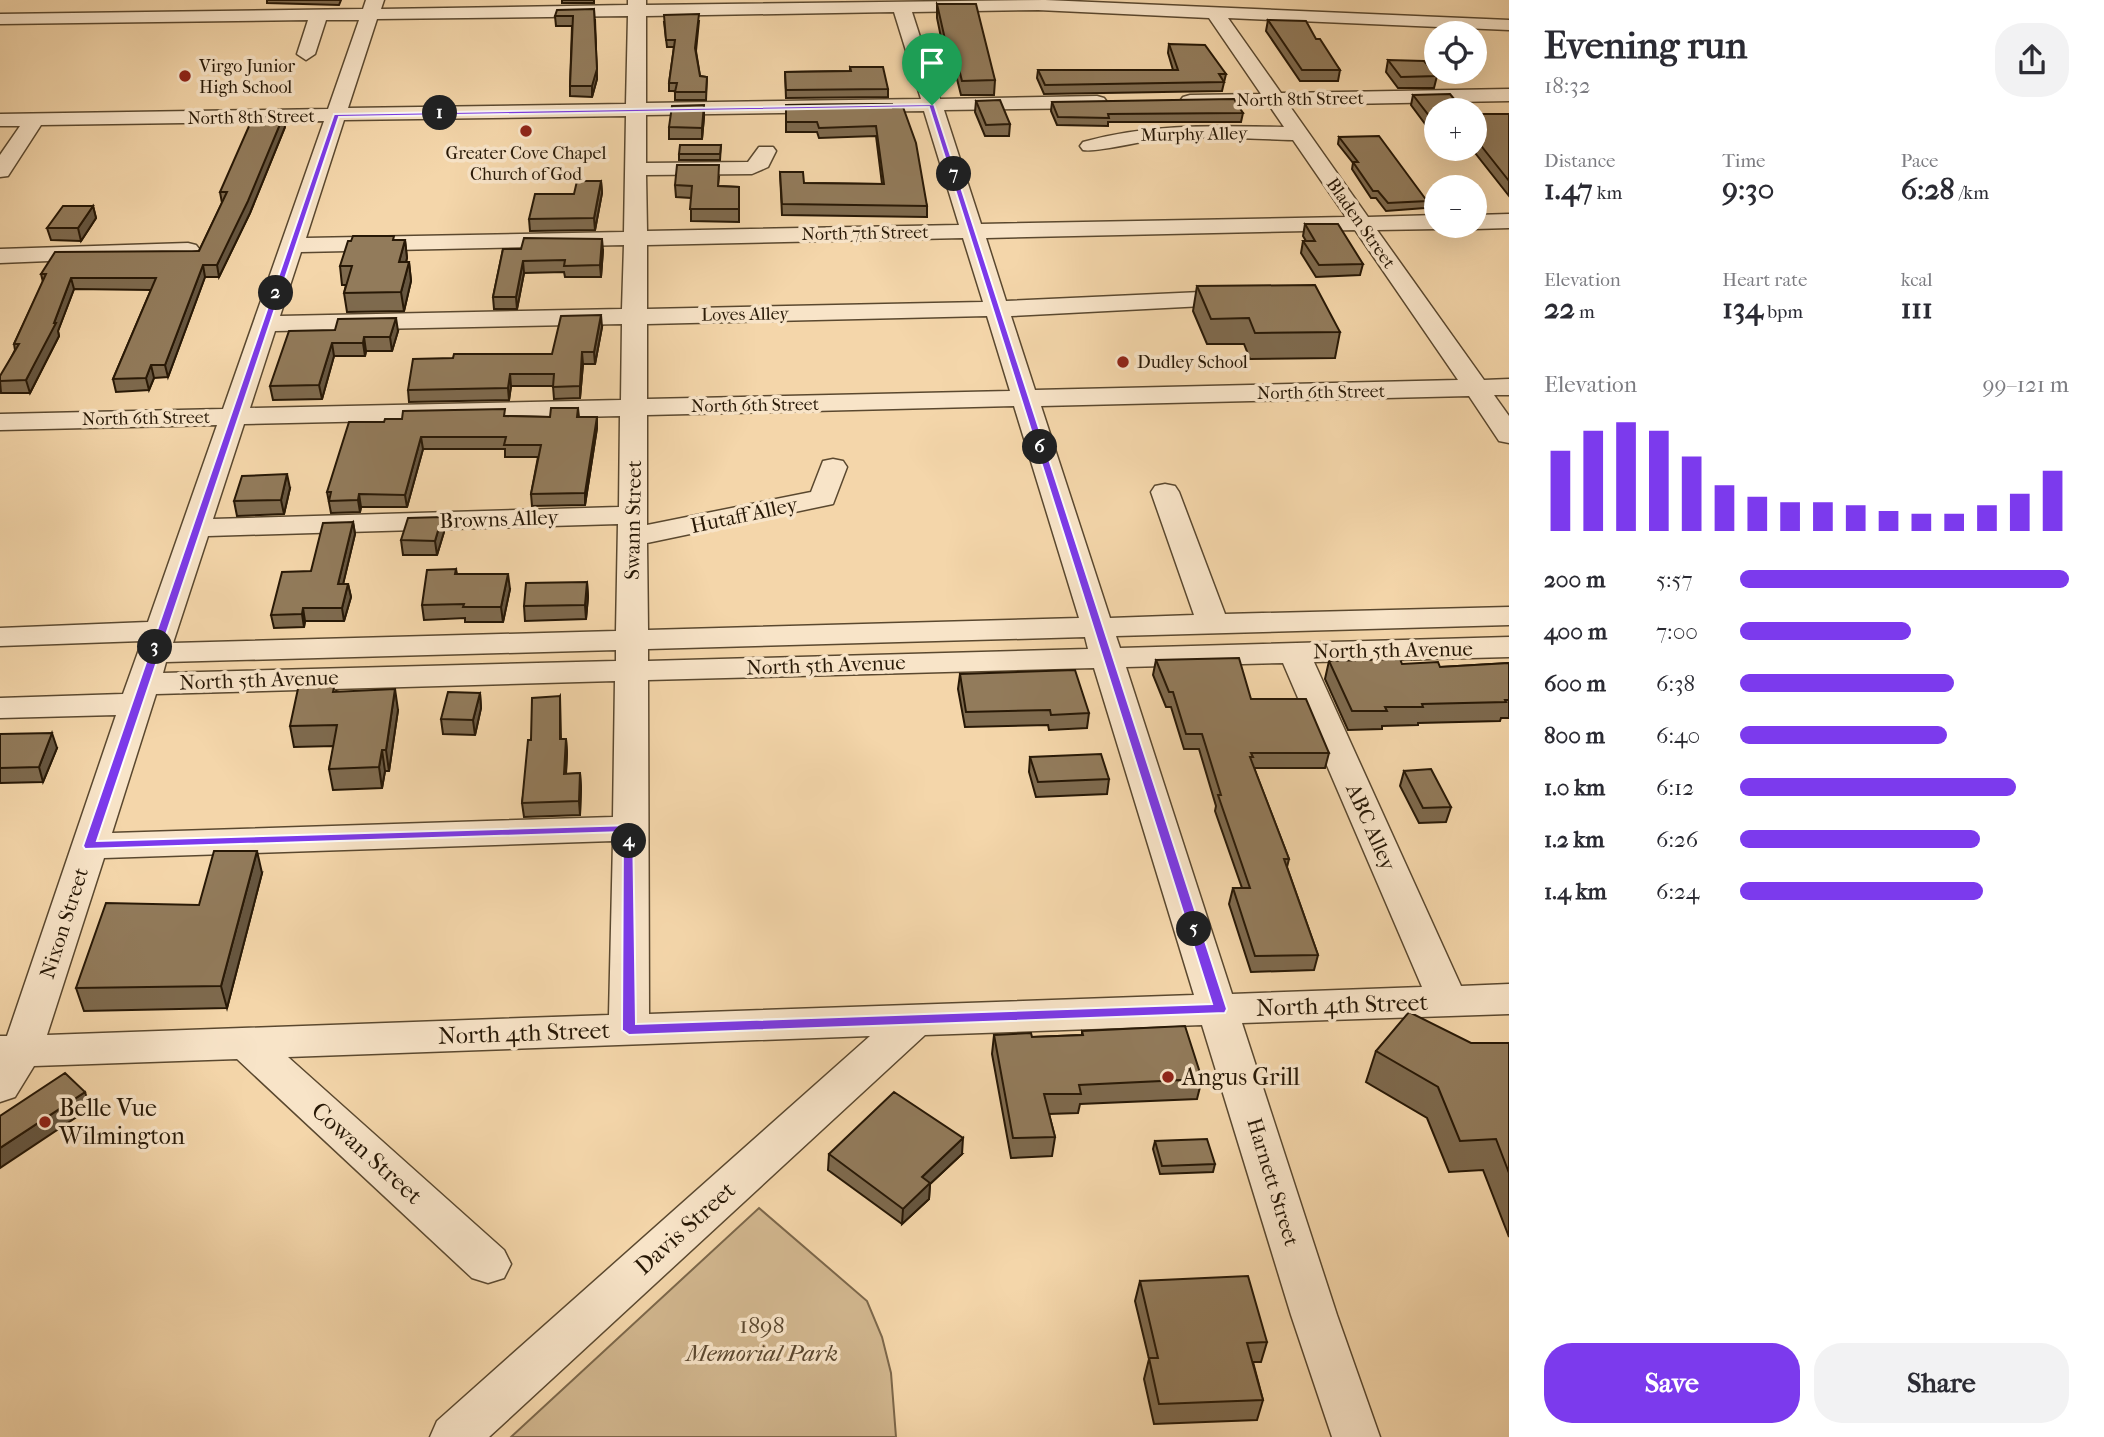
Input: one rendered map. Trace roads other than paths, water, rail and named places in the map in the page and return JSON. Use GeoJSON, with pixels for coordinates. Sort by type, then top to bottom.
{"type":"FeatureCollection","features":[{"type":"Feature","properties":{"kind":"street"},"geometry":{"type":"LineString","coordinates":[[1489,0],[1505,25]]}},
{"type":"Feature","properties":{"kind":"street","name":"Swann Street"},"geometry":{"type":"LineString","coordinates":[[629,1030],[637,5]]}},
{"type":"Feature","properties":{"kind":"street","name":"Harnett Street"},"geometry":{"type":"LineString","coordinates":[[901,5],[1220,1009],[1314,1315],[1356,1437]]}},
{"type":"Feature","properties":{"kind":"street"},"geometry":{"type":"LineString","coordinates":[[0,19],[319,14],[372,7],[1050,5],[1505,25]]}},
{"type":"Feature","properties":{"kind":"street","name":"Nixon Street"},"geometry":{"type":"LineString","coordinates":[[0,1086],[89,846],[372,7]]}},
{"type":"Feature","properties":{"kind":"street","name":"Bladen Street"},"geometry":{"type":"LineString","coordinates":[[1214,12],[1509,435]]}},
{"type":"Feature","properties":{"kind":"street"},"geometry":{"type":"LineString","coordinates":[[306,54],[319,14]]}},
{"type":"Feature","properties":{"kind":"street"},"geometry":{"type":"LineString","coordinates":[[229,16],[223,27],[229,32],[271,32]]}},
{"type":"Feature","properties":{"kind":"street","name":"North 8th Street"},"geometry":{"type":"LineString","coordinates":[[1164,101],[1509,95]]}},
{"type":"Feature","properties":{"kind":"street","name":"North 8th Street"},"geometry":{"type":"LineString","coordinates":[[0,120],[1123,102]]}},
{"type":"Feature","properties":{"kind":"street"},"geometry":{"type":"LineString","coordinates":[[0,171],[34,120]]}},
{"type":"Feature","properties":{"kind":"street","name":"Murphy Alley"},"geometry":{"type":"LineString","coordinates":[[1090,146],[1122,137],[1179,132],[1299,134]]}},
{"type":"Feature","properties":{"kind":"street"},"geometry":{"type":"LineString","coordinates":[[636,169],[752,168],[761,163],[766,151]]}},
{"type":"Feature","properties":{"kind":"street"},"geometry":{"type":"LineString","coordinates":[[1487,222],[1509,221]]}},
{"type":"Feature","properties":{"kind":"street","name":"North 7th Street"},"geometry":{"type":"LineString","coordinates":[[293,245],[1424,222]]}},
{"type":"Feature","properties":{"kind":"street"},"geometry":{"type":"LineString","coordinates":[[0,256],[188,250]]}},
{"type":"Feature","properties":{"kind":"street","name":"Loves Alley"},"geometry":{"type":"LineString","coordinates":[[266,324],[996,309],[1223,298]]}},
{"type":"Feature","properties":{"kind":"street","name":"North 6th Street"},"geometry":{"type":"LineString","coordinates":[[0,422],[1509,387]]}},
{"type":"Feature","properties":{"kind":"street","name":"Hutaff Alley"},"geometry":{"type":"LineString","coordinates":[[633,526],[822,498],[833,467]]}},
{"type":"Feature","properties":{"kind":"street"},"geometry":{"type":"LineString","coordinates":[[1165,492],[1213,625]]}},
{"type":"Feature","properties":{"kind":"street","name":"Browns Alley"},"geometry":{"type":"LineString","coordinates":[[197,528],[633,526]]}},
{"type":"Feature","properties":{"kind":"street","name":"North 5th Avenue"},"geometry":{"type":"LineString","coordinates":[[1103,643],[1213,625],[1509,616]]}},
{"type":"Feature","properties":{"kind":"street"},"geometry":{"type":"LineString","coordinates":[[0,636],[149,668]]}},
{"type":"Feature","properties":{"kind":"street","name":"North 5th Avenue"},"geometry":{"type":"LineString","coordinates":[[149,668],[1103,643],[1294,652],[1509,647]]}},
{"type":"Feature","properties":{"kind":"street","name":"ABC Alley"},"geometry":{"type":"LineString","coordinates":[[1294,652],[1448,1002]]}},
{"type":"Feature","properties":{"kind":"street"},"geometry":{"type":"LineString","coordinates":[[0,708],[149,668]]}},
{"type":"Feature","properties":{"kind":"street"},"geometry":{"type":"LineString","coordinates":[[89,846],[629,828]]}},
{"type":"Feature","properties":{"kind":"street","name":"North 4th Street"},"geometry":{"type":"LineString","coordinates":[[11,1052],[1509,999]]}},
{"type":"Feature","properties":{"kind":"street","name":"Davis Street"},"geometry":{"type":"LineString","coordinates":[[454,1437],[916,1019]]}},
{"type":"Feature","properties":{"kind":"street","name":"Cowan Street"},"geometry":{"type":"LineString","coordinates":[[246,1042],[488,1264]]}},
{"type":"Feature","properties":{"kind":"place","name":"Virgo Junior High School"},"geometry":{"type":"Point","coordinates":[185,76]}},
{"type":"Feature","properties":{"kind":"place","name":"Greater Cove Chapel Church of God"},"geometry":{"type":"Point","coordinates":[526,131]}},
{"type":"Feature","properties":{"kind":"place","name":"Dudley School"},"geometry":{"type":"Point","coordinates":[1123,362]}},
{"type":"Feature","properties":{"kind":"place","name":"Angus Grill"},"geometry":{"type":"Point","coordinates":[1168,1077]}},
{"type":"Feature","properties":{"kind":"place","name":"Belle Vue Wilmington"},"geometry":{"type":"Point","coordinates":[45,1122]}},
{"type":"Feature","properties":{"kind":"park label","name":"1898 Memorial Park"},"geometry":{"type":"Point","coordinates":[762,1339]}}]}
